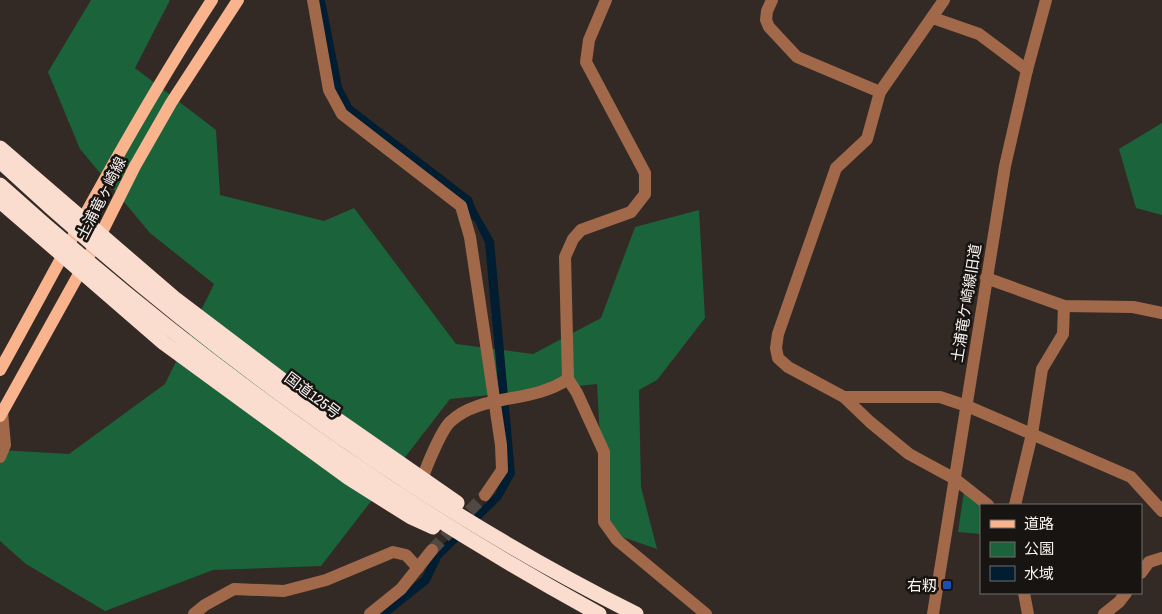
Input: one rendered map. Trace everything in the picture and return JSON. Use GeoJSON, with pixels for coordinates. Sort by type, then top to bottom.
{"type":"FeatureCollection","features":[{"type":"Feature","properties":{"kind":"highway"},"geometry":{"type":"LineString","coordinates":[[0,148],[174,298],[306,398],[423,477],[523,552]]}},
{"type":"Feature","properties":{"kind":"highway","name":"国道125号"},"geometry":{"type":"LineString","coordinates":[[0,161],[52,209],[126,272],[225,351],[337,434],[420,491],[523,552],[636,614]]}},
{"type":"Feature","properties":{"kind":"highway"},"geometry":{"type":"LineString","coordinates":[[0,185],[171,332],[327,448],[411,505],[599,614]]}},
{"type":"Feature","properties":{"kind":"highway"},"geometry":{"type":"LineString","coordinates":[[0,201],[80,272],[164,342],[349,478],[411,517],[516,566]]}},
{"type":"Feature","properties":{"kind":"main road","name":"土浦竜ヶ崎線"},"geometry":{"type":"LineString","coordinates":[[0,370],[81,219],[151,95],[212,0]]}},
{"type":"Feature","properties":{"kind":"main road","name":"土浦竜ヶ崎線"},"geometry":{"type":"LineString","coordinates":[[1,414],[171,103],[238,0]]}},
{"type":"Feature","properties":{"kind":"street"},"geometry":{"type":"LineString","coordinates":[[313,0],[329,90],[342,114],[461,206],[470,237],[501,445],[502,470],[486,495]]}},
{"type":"Feature","properties":{"kind":"street"},"geometry":{"type":"LineString","coordinates":[[606,0],[589,40],[586,62],[645,173],[645,194],[631,212],[581,230],[573,239],[565,257],[568,379],[577,393],[604,452],[604,522],[617,540],[706,614]]}},
{"type":"Feature","properties":{"kind":"street"},"geometry":{"type":"LineString","coordinates":[[772,0],[767,11],[766,20],[769,28],[797,57],[880,92]]}},
{"type":"Feature","properties":{"kind":"street"},"geometry":{"type":"LineString","coordinates":[[944,0],[880,92],[867,138],[836,168],[778,334],[776,348],[778,358],[788,367],[844,397],[870,422],[909,454],[955,479],[987,504]]}},
{"type":"Feature","properties":{"kind":"street","name":"土浦竜ケ崎線旧道"},"geometry":{"type":"LineString","coordinates":[[934,614],[1005,166],[1027,70],[1046,0]]}},
{"type":"Feature","properties":{"kind":"street"},"geometry":{"type":"LineString","coordinates":[[933,18],[979,34],[1027,70]]}},
{"type":"Feature","properties":{"kind":"street"},"geometry":{"type":"LineString","coordinates":[[986,278],[1064,306],[1132,307],[1162,313]]}},
{"type":"Feature","properties":{"kind":"street"},"geometry":{"type":"LineString","coordinates":[[1015,504],[1032,434],[1042,369],[1062,334],[1064,306]]}},
{"type":"Feature","properties":{"kind":"street"},"geometry":{"type":"LineString","coordinates":[[423,477],[449,423],[474,406],[545,392],[568,379]]}},
{"type":"Feature","properties":{"kind":"street"},"geometry":{"type":"LineString","coordinates":[[844,397],[940,397],[967,406],[1131,477],[1162,511]]}},
{"type":"Feature","properties":{"kind":"street"},"geometry":{"type":"LineString","coordinates":[[0,457],[6,445],[1,414]]}},
{"type":"Feature","properties":{"kind":"street"},"geometry":{"type":"LineString","coordinates":[[370,614],[401,589],[432,550]]}},
{"type":"Feature","properties":{"kind":"street"},"geometry":{"type":"LineString","coordinates":[[194,614],[205,605],[234,589],[284,591],[326,580],[394,552],[406,555],[418,568]]}},
{"type":"Feature","properties":{"kind":"street"},"geometry":{"type":"LineString","coordinates":[[1142,572],[1149,562],[1162,558]]}},
{"type":"Feature","properties":{"kind":"street"},"geometry":{"type":"LineString","coordinates":[[1024,594],[1028,614]]}},
{"type":"Feature","properties":{"kind":"street"},"geometry":{"type":"LineString","coordinates":[[1104,614],[1119,602],[1125,594]]}},
{"type":"Feature","properties":{"kind":"green space"},"geometry":{"type":"Polygon","coordinates":[[[91,0],[170,0],[135,68],[216,130],[220,195],[324,221],[354,208],[456,344],[533,354],[601,318],[635,227],[699,210],[705,318],[657,380],[639,390],[641,487],[657,549],[605,531],[597,384],[450,399],[321,566],[213,570],[105,611],[26,564],[0,541],[0,450],[69,454],[165,384],[214,284],[150,233],[80,149],[48,72],[91,0]]]}},
{"type":"Feature","properties":{"kind":"green space"},"geometry":{"type":"Polygon","coordinates":[[[1162,123],[1162,215],[1136,208],[1119,149],[1162,123]]]}},
{"type":"Feature","properties":{"kind":"green space"},"geometry":{"type":"Polygon","coordinates":[[[964,491],[980,504],[980,534],[958,532],[964,491]]]}},
{"type":"Feature","properties":{"kind":"water"},"geometry":{"type":"Polygon","coordinates":[[[317,0],[325,0],[342,87],[352,106],[472,198],[494,241],[515,474],[501,499],[441,558],[429,583],[390,614],[376,614],[422,577],[435,552],[495,494],[506,471],[485,243],[475,222],[345,112],[333,88],[317,0]]]}},
{"type":"Feature","properties":{"kind":"tunnel"},"geometry":{"type":"LineString","coordinates":[[432,550],[485,495]]}},
{"type":"Feature","properties":{"kind":"place","name":"右籾"},"geometry":{"type":"Point","coordinates":[947,585]}}]}
